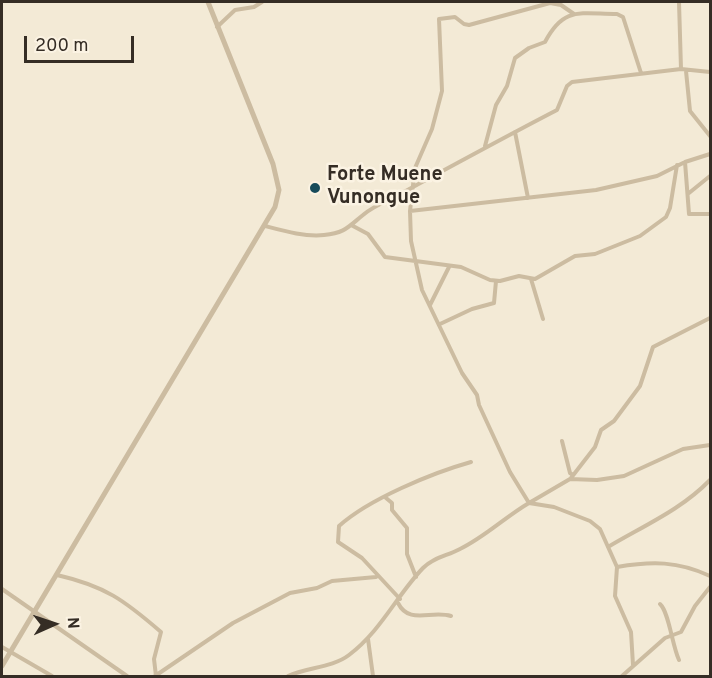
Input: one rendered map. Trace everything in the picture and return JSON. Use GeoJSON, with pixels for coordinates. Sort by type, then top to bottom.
{"type":"FeatureCollection","features":[{"type":"Feature","properties":{"kind":"street"},"geometry":{"type":"LineString","coordinates":[[2,666],[265,226],[278,200],[277,179],[208,2]]}},
{"type":"Feature","properties":{"kind":"street"},"geometry":{"type":"LineString","coordinates":[[217,27],[235,10],[254,7],[262,2]]}},
{"type":"Feature","properties":{"kind":"street"},"geometry":{"type":"LineString","coordinates":[[679,2],[684,70],[690,111],[711,136]]}},
{"type":"Feature","properties":{"kind":"street"},"geometry":{"type":"LineString","coordinates":[[574,14],[561,5],[550,3],[469,25],[455,17],[439,19],[442,91],[432,129],[415,168],[410,211],[414,260],[422,290],[462,373],[477,395],[479,405],[510,472],[529,502],[554,507],[595,524],[608,547],[617,567],[615,596],[631,632],[633,665]]}},
{"type":"Feature","properties":{"kind":"street"},"geometry":{"type":"LineString","coordinates":[[485,146],[496,105],[507,86],[515,58],[529,48],[545,42],[556,23],[574,14],[623,17],[641,73]]}},
{"type":"Feature","properties":{"kind":"street"},"geometry":{"type":"LineString","coordinates":[[265,226],[323,235],[353,226],[363,215],[485,146],[557,111],[572,82],[641,73],[684,70],[711,72]]}},
{"type":"Feature","properties":{"kind":"street"},"geometry":{"type":"LineString","coordinates":[[515,132],[528,198]]}},
{"type":"Feature","properties":{"kind":"street"},"geometry":{"type":"LineString","coordinates":[[410,211],[596,190],[657,176],[677,165],[711,154]]}},
{"type":"Feature","properties":{"kind":"street"},"geometry":{"type":"LineString","coordinates":[[685,162],[689,214],[711,214]]}},
{"type":"Feature","properties":{"kind":"street"},"geometry":{"type":"LineString","coordinates":[[353,226],[368,234],[382,256],[464,268],[483,278],[496,281],[519,276],[531,279],[549,272],[575,256],[595,254],[645,233],[669,213],[677,165]]}},
{"type":"Feature","properties":{"kind":"street"},"geometry":{"type":"LineString","coordinates":[[688,193],[711,176]]}},
{"type":"Feature","properties":{"kind":"street"},"geometry":{"type":"LineString","coordinates":[[430,306],[449,267]]}},
{"type":"Feature","properties":{"kind":"street"},"geometry":{"type":"LineString","coordinates":[[531,279],[532,291],[543,319]]}},
{"type":"Feature","properties":{"kind":"street"},"geometry":{"type":"LineString","coordinates":[[440,324],[472,309],[494,303],[496,281]]}},
{"type":"Feature","properties":{"kind":"street"},"geometry":{"type":"LineString","coordinates":[[291,676],[306,668],[338,661],[368,638],[399,601],[416,576],[433,560],[462,548],[529,502],[572,477],[595,447],[601,430],[614,421],[640,386],[652,347],[711,318]]}},
{"type":"Feature","properties":{"kind":"street"},"geometry":{"type":"LineString","coordinates":[[562,441],[572,477]]}},
{"type":"Feature","properties":{"kind":"street"},"geometry":{"type":"LineString","coordinates":[[572,477],[597,480],[624,476],[683,449],[711,445]]}},
{"type":"Feature","properties":{"kind":"street"},"geometry":{"type":"LineString","coordinates":[[451,615],[409,616],[402,612],[399,601],[362,558],[338,542],[338,529],[343,523],[385,498],[438,472],[471,462]]}},
{"type":"Feature","properties":{"kind":"street"},"geometry":{"type":"LineString","coordinates":[[608,547],[666,514],[698,493],[711,480]]}},
{"type":"Feature","properties":{"kind":"street"},"geometry":{"type":"LineString","coordinates":[[385,498],[392,503],[392,510],[406,525],[407,554],[416,576]]}},
{"type":"Feature","properties":{"kind":"street"},"geometry":{"type":"LineString","coordinates":[[617,567],[663,561],[693,568],[711,576]]}},
{"type":"Feature","properties":{"kind":"street"},"geometry":{"type":"LineString","coordinates":[[56,574],[100,587],[134,607],[161,632],[154,660],[156,676],[233,623],[290,593],[317,588],[332,581],[377,577]]}},
{"type":"Feature","properties":{"kind":"street"},"geometry":{"type":"LineString","coordinates":[[622,676],[670,636],[683,630],[695,606],[711,587]]}},
{"type":"Feature","properties":{"kind":"street"},"geometry":{"type":"LineString","coordinates":[[2,589],[127,676]]}},
{"type":"Feature","properties":{"kind":"street"},"geometry":{"type":"LineString","coordinates":[[660,604],[667,611],[670,636],[679,660]]}},
{"type":"Feature","properties":{"kind":"street"},"geometry":{"type":"LineString","coordinates":[[368,638],[373,676]]}},
{"type":"Feature","properties":{"kind":"street"},"geometry":{"type":"LineString","coordinates":[[2,647],[52,676]]}},
{"type":"Feature","properties":{"kind":"place","name":"Forte Muene Vunongue"},"geometry":{"type":"Point","coordinates":[315,188]}}]}
